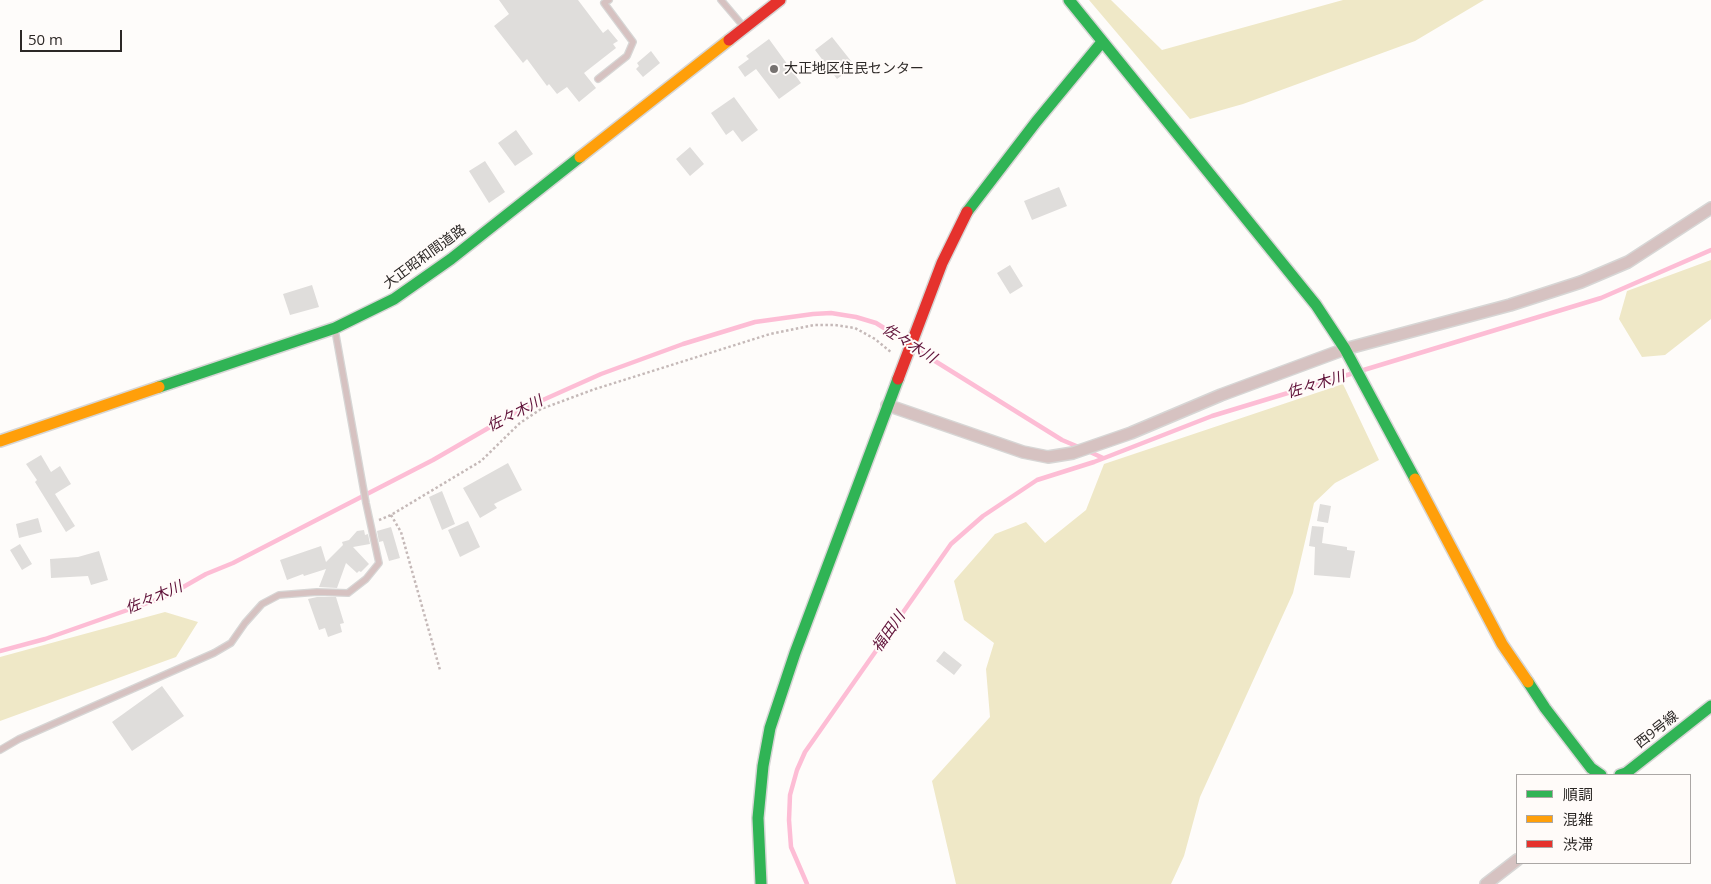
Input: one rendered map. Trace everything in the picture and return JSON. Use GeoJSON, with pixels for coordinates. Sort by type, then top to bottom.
{"type":"FeatureCollection","features":[{"type":"Feature","properties":{"kind":"street","name":"大正昭和間道路"},"geometry":{"type":"LineString","coordinates":[[0,441],[334,328],[394,300],[451,259],[780,0]]}},
{"type":"Feature","properties":{"kind":"street"},"geometry":{"type":"LineString","coordinates":[[1068,0],[1316,305],[1366,386],[1502,644],[1545,708],[1591,768],[1600,774]]}},
{"type":"Feature","properties":{"kind":"street"},"geometry":{"type":"LineString","coordinates":[[761,884],[758,818],[763,766],[770,728],[795,653],[942,263],[967,212],[1030,129],[1102,42]]}},
{"type":"Feature","properties":{"kind":"street"},"geometry":{"type":"LineString","coordinates":[[887,405],[1023,452],[1048,457],[1073,453],[1131,433],[1221,395],[1346,353],[1582,282],[1628,262],[1711,208]]}},
{"type":"Feature","properties":{"kind":"street","name":"西9号線"},"geometry":{"type":"LineString","coordinates":[[1623,774],[1711,706]]}},
{"type":"Feature","properties":{"kind":"street"},"geometry":{"type":"LineString","coordinates":[[1486,884],[1516,861]]}},
{"type":"Feature","properties":{"kind":"lane"},"geometry":{"type":"LineString","coordinates":[[598,79],[627,56],[633,42],[604,3],[609,0]]}},
{"type":"Feature","properties":{"kind":"lane"},"geometry":{"type":"LineString","coordinates":[[721,0],[745,28]]}},
{"type":"Feature","properties":{"kind":"lane"},"geometry":{"type":"LineString","coordinates":[[0,750],[19,739],[214,653],[231,643],[262,604],[278,595],[317,592],[348,593],[366,579],[379,563],[334,328]]}},
{"type":"Feature","properties":{"kind":"path"},"geometry":{"type":"LineString","coordinates":[[371,523],[391,515],[481,461],[520,423],[541,409],[595,389],[770,334],[814,324],[855,328],[875,339],[905,360]]}},
{"type":"Feature","properties":{"kind":"path"},"geometry":{"type":"LineString","coordinates":[[391,515],[401,532],[440,670]]}},
{"type":"Feature","properties":{"kind":"shaded area"},"geometry":{"type":"Polygon","coordinates":[[[1089,0],[1111,0],[1162,50],[1343,0],[1484,0],[1415,41],[1243,104],[1190,119],[1089,0]]]}},
{"type":"Feature","properties":{"kind":"shaded area"},"geometry":{"type":"Polygon","coordinates":[[[1711,260],[1711,319],[1665,355],[1642,357],[1619,319],[1627,291],[1711,260]]]}},
{"type":"Feature","properties":{"kind":"shaded area"},"geometry":{"type":"Polygon","coordinates":[[[1343,384],[1379,460],[1335,483],[1314,503],[1293,593],[1200,797],[1184,856],[1171,884],[956,884],[932,781],[990,717],[986,669],[994,643],[964,620],[954,581],[995,534],[1026,522],[1045,543],[1086,510],[1104,464],[1343,384]]]}},
{"type":"Feature","properties":{"kind":"shaded area"},"geometry":{"type":"Polygon","coordinates":[[[165,612],[198,622],[176,657],[0,721],[0,657],[165,612]]]}},
{"type":"Feature","properties":{"kind":"building"},"geometry":{"type":"Polygon","coordinates":[[[499,0],[578,0],[603,33],[608,29],[618,41],[613,44],[616,48],[584,73],[596,88],[579,102],[567,87],[557,94],[549,84],[547,86],[527,59],[523,63],[494,26],[509,14],[499,0]]]}},
{"type":"Feature","properties":{"kind":"building"},"geometry":{"type":"Polygon","coordinates":[[[832,37],[855,66],[837,79],[815,50],[832,37]]]}},
{"type":"Feature","properties":{"kind":"building","name":"大正地区住民センター"},"geometry":{"type":"Polygon","coordinates":[[[769,39],[801,83],[779,99],[756,69],[745,77],[738,67],[749,59],[746,56],[769,39]]]}},
{"type":"Feature","properties":{"kind":"building"},"geometry":{"type":"Polygon","coordinates":[[[651,51],[660,63],[643,77],[636,69],[639,66],[637,63],[651,51]]]}},
{"type":"Feature","properties":{"kind":"building"},"geometry":{"type":"Polygon","coordinates":[[[734,97],[758,130],[742,142],[733,130],[726,135],[711,113],[734,97]]]}},
{"type":"Feature","properties":{"kind":"building"},"geometry":{"type":"Polygon","coordinates":[[[516,130],[533,154],[515,166],[498,143],[516,130]]]}},
{"type":"Feature","properties":{"kind":"building"},"geometry":{"type":"Polygon","coordinates":[[[690,147],[704,164],[690,176],[676,159],[690,147]]]}},
{"type":"Feature","properties":{"kind":"building"},"geometry":{"type":"Polygon","coordinates":[[[485,161],[505,192],[489,203],[469,171],[485,161]]]}},
{"type":"Feature","properties":{"kind":"building"},"geometry":{"type":"Polygon","coordinates":[[[1059,187],[1067,206],[1032,220],[1024,201],[1059,187]]]}},
{"type":"Feature","properties":{"kind":"building"},"geometry":{"type":"Polygon","coordinates":[[[1010,265],[1023,286],[1010,294],[997,273],[1010,265]]]}},
{"type":"Feature","properties":{"kind":"building"},"geometry":{"type":"Polygon","coordinates":[[[312,285],[319,307],[290,315],[283,294],[312,285]]]}},
{"type":"Feature","properties":{"kind":"building"},"geometry":{"type":"Polygon","coordinates":[[[41,455],[51,472],[60,466],[71,484],[55,494],[75,526],[66,532],[26,464],[41,455]]]}},
{"type":"Feature","properties":{"kind":"building"},"geometry":{"type":"Polygon","coordinates":[[[508,463],[522,490],[494,504],[497,508],[480,518],[463,488],[508,463]]]}},
{"type":"Feature","properties":{"kind":"building"},"geometry":{"type":"Polygon","coordinates":[[[442,491],[455,524],[442,530],[429,497],[442,491]]]}},
{"type":"Feature","properties":{"kind":"building"},"geometry":{"type":"Polygon","coordinates":[[[1320,504],[1331,506],[1328,523],[1317,521],[1320,504]]]}},
{"type":"Feature","properties":{"kind":"building"},"geometry":{"type":"Polygon","coordinates":[[[38,518],[42,532],[19,538],[16,524],[38,518]]]}},
{"type":"Feature","properties":{"kind":"building"},"geometry":{"type":"Polygon","coordinates":[[[468,521],[480,547],[460,557],[448,530],[468,521]]]}},
{"type":"Feature","properties":{"kind":"building"},"geometry":{"type":"Polygon","coordinates":[[[1312,526],[1324,527],[1322,543],[1347,547],[1347,550],[1355,551],[1350,578],[1314,575],[1315,547],[1309,546],[1312,526]]]}},
{"type":"Feature","properties":{"kind":"building"},"geometry":{"type":"Polygon","coordinates":[[[391,527],[400,558],[389,561],[383,541],[379,542],[377,531],[391,527]]]}},
{"type":"Feature","properties":{"kind":"building"},"geometry":{"type":"Polygon","coordinates":[[[364,530],[365,535],[368,534],[370,544],[353,547],[369,564],[361,572],[357,573],[346,563],[337,588],[319,587],[326,569],[287,580],[280,560],[321,546],[326,562],[343,545],[342,542],[349,540],[357,531],[364,530]]]}},
{"type":"Feature","properties":{"kind":"building"},"geometry":{"type":"Polygon","coordinates":[[[20,544],[32,564],[22,570],[10,550],[20,544]]]}},
{"type":"Feature","properties":{"kind":"building"},"geometry":{"type":"Polygon","coordinates":[[[99,551],[108,580],[91,585],[88,576],[51,578],[50,559],[78,557],[99,551]]]}},
{"type":"Feature","properties":{"kind":"building"},"geometry":{"type":"Polygon","coordinates":[[[336,597],[344,623],[340,624],[342,632],[328,637],[325,628],[319,630],[308,599],[336,597]]]}},
{"type":"Feature","properties":{"kind":"building"},"geometry":{"type":"Polygon","coordinates":[[[944,651],[962,665],[954,675],[936,661],[944,651]]]}},
{"type":"Feature","properties":{"kind":"building"},"geometry":{"type":"Polygon","coordinates":[[[162,686],[184,716],[132,751],[112,722],[162,686]]]}},
{"type":"Feature","properties":{"kind":"waterway","name":"佐々木川"},"geometry":{"type":"LineString","coordinates":[[807,884],[791,847],[789,820],[790,795],[797,770],[805,752],[951,544],[983,516],[1037,480],[1094,462],[1212,416],[1601,298],[1711,250]]}},
{"type":"Feature","properties":{"kind":"waterway","name":"佐々木川"},"geometry":{"type":"LineString","coordinates":[[0,651],[45,639],[171,594],[206,574],[233,563],[433,460],[516,412],[601,374],[683,344],[755,322],[831,313],[856,317],[876,323],[908,343]]}},
{"type":"Feature","properties":{"kind":"waterway","name":"佐々木川"},"geometry":{"type":"LineString","coordinates":[[914,348],[1062,440],[1081,448]]}},
{"type":"Feature","properties":{"kind":"waterway","name":"佐々木川"},"geometry":{"type":"LineString","coordinates":[[1088,451],[1103,458]]}},
{"type":"Feature","properties":{"kind":"traffic: fast"},"geometry":{"type":"LineString","coordinates":[[1069,0],[1316,305],[1345,349],[1415,479]]}},
{"type":"Feature","properties":{"kind":"traffic: fast"},"geometry":{"type":"LineString","coordinates":[[967,212],[1036,122],[1102,42]]}},
{"type":"Feature","properties":{"kind":"traffic: fast"},"geometry":{"type":"LineString","coordinates":[[159,387],[335,328],[394,299],[451,259],[580,157]]}},
{"type":"Feature","properties":{"kind":"traffic: fast"},"geometry":{"type":"LineString","coordinates":[[761,884],[758,818],[763,766],[770,728],[795,653],[898,379]]}},
{"type":"Feature","properties":{"kind":"traffic: fast"},"geometry":{"type":"LineString","coordinates":[[1528,682],[1545,708],[1591,768],[1600,774]]}},
{"type":"Feature","properties":{"kind":"traffic: fast"},"geometry":{"type":"LineString","coordinates":[[1623,774],[1711,706]]}},
{"type":"Feature","properties":{"kind":"traffic: slow"},"geometry":{"type":"LineString","coordinates":[[580,157],[729,40]]}},
{"type":"Feature","properties":{"kind":"traffic: slow"},"geometry":{"type":"LineString","coordinates":[[0,441],[159,387]]}},
{"type":"Feature","properties":{"kind":"traffic: slow"},"geometry":{"type":"LineString","coordinates":[[1415,479],[1502,644],[1528,682]]}},
{"type":"Feature","properties":{"kind":"traffic: jam"},"geometry":{"type":"LineString","coordinates":[[729,40],[780,0]]}},
{"type":"Feature","properties":{"kind":"traffic: jam"},"geometry":{"type":"LineString","coordinates":[[898,379],[942,263],[967,212]]}},
{"type":"Feature","properties":{"kind":"place","name":"大正地区住民センター"},"geometry":{"type":"Point","coordinates":[774,69]}},
{"type":"Feature","properties":{"kind":"water label","name":"福田川"},"geometry":{"type":"Point","coordinates":[889,632]}}]}
